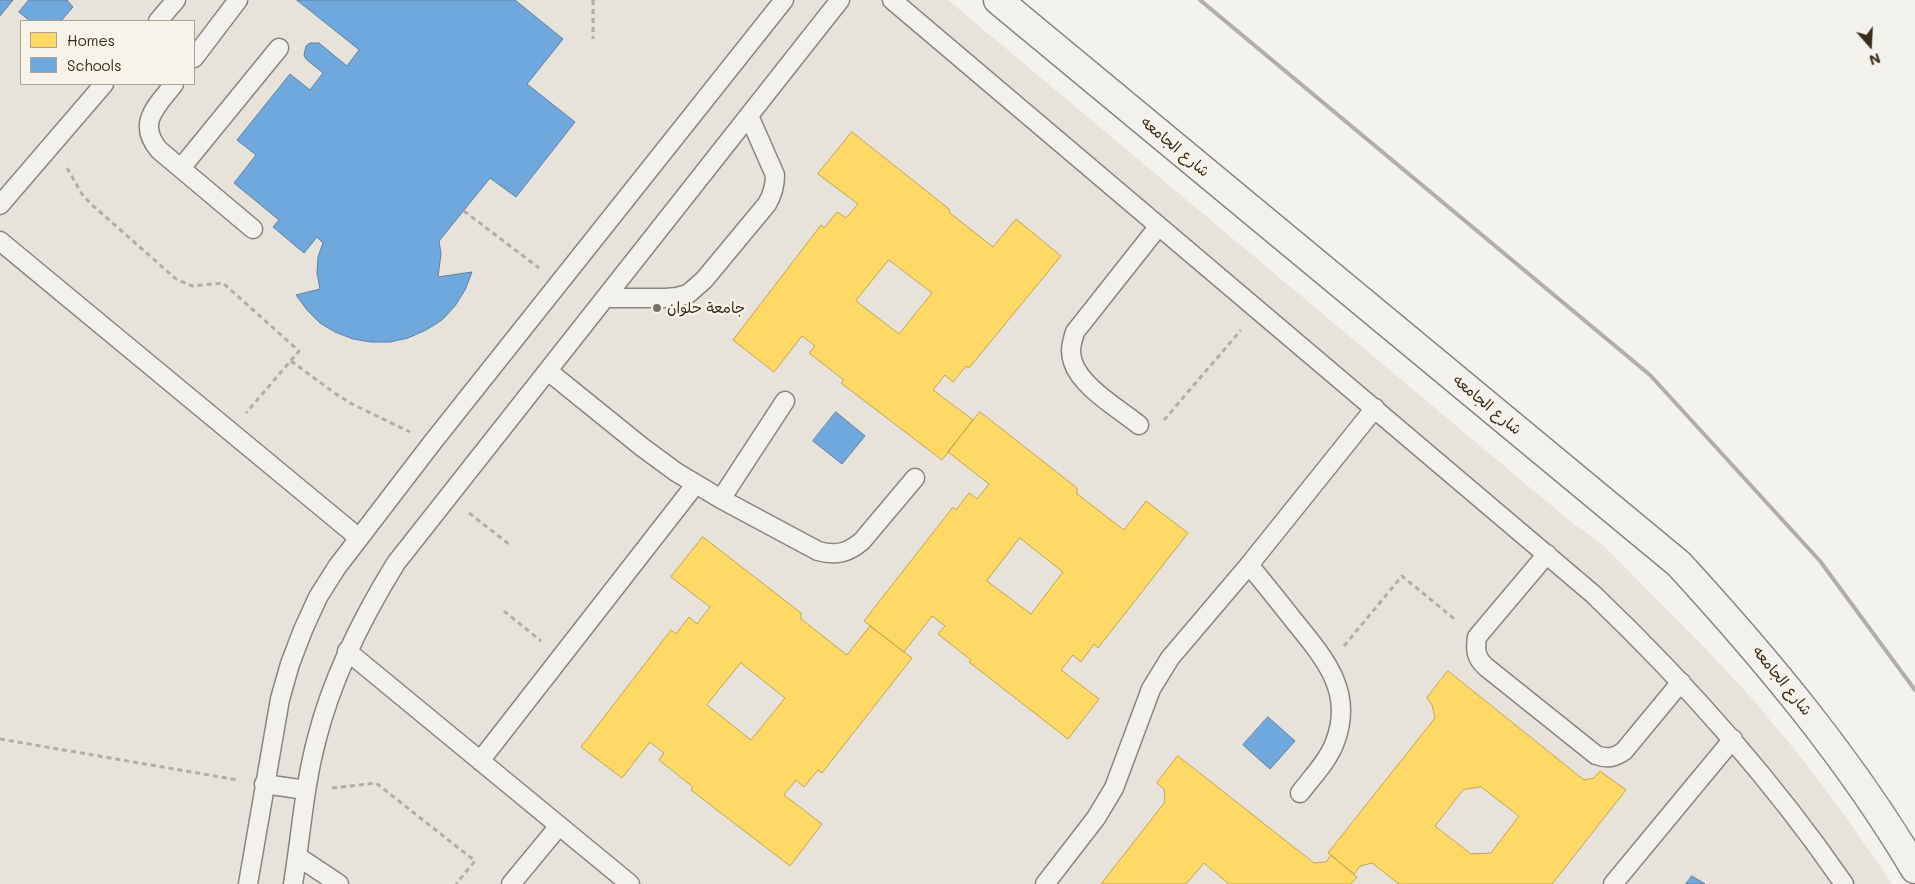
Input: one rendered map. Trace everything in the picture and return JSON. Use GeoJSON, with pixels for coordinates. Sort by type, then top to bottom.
{"type":"FeatureCollection","features":[{"type":"Feature","properties":{"kind":"street","name":"شارع الجامعه"},"geometry":{"type":"LineString","coordinates":[[998,0],[1679,564],[1742,633],[1802,705],[1858,780],[1915,869]]}},
{"type":"Feature","properties":{"kind":"lane"},"geometry":{"type":"LineString","coordinates":[[159,20],[176,0]]}},
{"type":"Feature","properties":{"kind":"lane"},"geometry":{"type":"LineString","coordinates":[[195,57],[238,0]]}},
{"type":"Feature","properties":{"kind":"lane"},"geometry":{"type":"LineString","coordinates":[[248,884],[280,699],[290,664],[303,630],[318,598],[337,566],[558,282],[784,0]]}},
{"type":"Feature","properties":{"kind":"lane"},"geometry":{"type":"LineString","coordinates":[[293,884],[306,790],[316,739],[330,695],[348,651],[396,562],[840,0]]}},
{"type":"Feature","properties":{"kind":"lane"},"geometry":{"type":"LineString","coordinates":[[892,0],[1606,606],[1681,682],[1733,739],[1779,796],[1844,884]]}},
{"type":"Feature","properties":{"kind":"lane"},"geometry":{"type":"LineString","coordinates":[[181,168],[279,48]]}},
{"type":"Feature","properties":{"kind":"lane"},"geometry":{"type":"LineString","coordinates":[[0,205],[103,85]]}},
{"type":"Feature","properties":{"kind":"lane"},"geometry":{"type":"LineString","coordinates":[[173,85],[150,116],[148,124],[152,142],[159,150],[253,228]]}},
{"type":"Feature","properties":{"kind":"lane"},"geometry":{"type":"LineString","coordinates":[[606,298],[666,298],[688,294],[704,280],[767,204],[775,185],[775,175],[749,116]]}},
{"type":"Feature","properties":{"kind":"lane"},"geometry":{"type":"LineString","coordinates":[[1139,425],[1078,374],[1072,361],[1071,346],[1075,332],[1158,227]]}},
{"type":"Feature","properties":{"kind":"lane"},"geometry":{"type":"LineString","coordinates":[[0,241],[359,538]]}},
{"type":"Feature","properties":{"kind":"lane"},"geometry":{"type":"LineString","coordinates":[[548,371],[642,447],[695,484],[818,551],[842,554],[853,549],[862,541],[915,478]]}},
{"type":"Feature","properties":{"kind":"lane"},"geometry":{"type":"LineString","coordinates":[[721,499],[785,401]]}},
{"type":"Feature","properties":{"kind":"lane"},"geometry":{"type":"LineString","coordinates":[[1045,884],[1096,818],[1114,788],[1144,706],[1170,658],[1249,565],[1375,408]]}},
{"type":"Feature","properties":{"kind":"lane"},"geometry":{"type":"LineString","coordinates":[[480,761],[695,484]]}},
{"type":"Feature","properties":{"kind":"lane"},"geometry":{"type":"LineString","coordinates":[[1547,554],[1477,637],[1475,650],[1479,660],[1596,755],[1609,758],[1624,752],[1681,682]]}},
{"type":"Feature","properties":{"kind":"lane"},"geometry":{"type":"LineString","coordinates":[[1249,565],[1328,665],[1337,685],[1341,705],[1340,725],[1334,743],[1325,761],[1300,793]]}},
{"type":"Feature","properties":{"kind":"lane"},"geometry":{"type":"LineString","coordinates":[[348,651],[630,884]]}},
{"type":"Feature","properties":{"kind":"lane"},"geometry":{"type":"LineString","coordinates":[[1612,884],[1733,739]]}},
{"type":"Feature","properties":{"kind":"lane"},"geometry":{"type":"LineString","coordinates":[[264,784],[306,790]]}},
{"type":"Feature","properties":{"kind":"lane"},"geometry":{"type":"LineString","coordinates":[[510,884],[559,826]]}},
{"type":"Feature","properties":{"kind":"lane"},"geometry":{"type":"LineString","coordinates":[[297,856],[339,884]]}},
{"type":"Feature","properties":{"kind":"path"},"geometry":{"type":"LineString","coordinates":[[592,0],[593,39]]}},
{"type":"Feature","properties":{"kind":"path"},"geometry":{"type":"LineString","coordinates":[[52,144],[82,194],[104,216],[176,279],[184,283],[200,286],[219,282],[226,285],[299,351],[230,432]]}},
{"type":"Feature","properties":{"kind":"path"},"geometry":{"type":"LineString","coordinates":[[464,211],[558,282]]}},
{"type":"Feature","properties":{"kind":"path"},"geometry":{"type":"LineString","coordinates":[[1139,425],[1151,435],[1258,310]]}},
{"type":"Feature","properties":{"kind":"path"},"geometry":{"type":"LineString","coordinates":[[291,361],[352,404],[432,442]]}},
{"type":"Feature","properties":{"kind":"path"},"geometry":{"type":"LineString","coordinates":[[448,498],[510,545]]}},
{"type":"Feature","properties":{"kind":"path"},"geometry":{"type":"LineString","coordinates":[[1328,665],[1402,576],[1477,637]]}},
{"type":"Feature","properties":{"kind":"path"},"geometry":{"type":"LineString","coordinates":[[504,611],[561,657]]}},
{"type":"Feature","properties":{"kind":"path"},"geometry":{"type":"LineString","coordinates":[[0,739],[264,784]]}},
{"type":"Feature","properties":{"kind":"path"},"geometry":{"type":"LineString","coordinates":[[306,790],[376,783],[475,861],[456,884]]}},
{"type":"Feature","properties":{"kind":"shaded area","name":"جامعة حلوان"},"geometry":{"type":"Polygon","coordinates":[[[0,0],[948,0],[1571,522],[1602,544],[1705,648],[1756,703],[1803,760],[1848,820],[1892,884],[0,884],[0,0]]]}},
{"type":"Feature","properties":{"kind":"shaded area"},"geometry":{"type":"Polygon","coordinates":[[[949,684],[1074,779],[993,884],[807,884],[800,879],[949,684]]]}},
{"type":"Feature","properties":{"kind":"shaded area"},"geometry":{"type":"Polygon","coordinates":[[[0,757],[225,795],[210,884],[0,884],[0,757]]]}},
{"type":"Feature","properties":{"kind":"building: Homes"},"geometry":{"type":"Polygon","coordinates":[[[852,132],[949,209],[950,213],[993,247],[1016,219],[1061,256],[969,368],[966,366],[953,382],[945,375],[933,390],[973,420],[942,460],[841,383],[844,380],[809,353],[815,346],[802,336],[774,372],[733,340],[821,225],[824,228],[837,212],[846,218],[858,204],[818,174],[852,132]],[[889,260],[856,301],[899,334],[932,293],[889,260]]]}},
{"type":"Feature","properties":{"kind":"building: Homes"},"geometry":{"type":"Polygon","coordinates":[[[980,412],[1077,488],[1077,494],[1124,530],[1146,501],[1188,533],[1098,648],[1094,644],[1081,662],[1073,655],[1061,670],[1099,699],[1068,739],[969,662],[971,660],[938,634],[945,626],[932,616],[904,652],[864,621],[953,507],[956,510],[969,493],[977,499],[989,484],[948,452],[980,412]],[[1020,538],[987,581],[1031,614],[1063,572],[1020,538]]]}},
{"type":"Feature","properties":{"kind":"building: Homes"},"geometry":{"type":"Polygon","coordinates":[[[703,537],[801,613],[801,619],[847,655],[870,626],[912,658],[822,773],[818,770],[804,787],[796,780],[784,795],[822,824],[790,866],[691,790],[693,787],[659,760],[664,753],[650,742],[622,778],[581,747],[671,630],[676,634],[689,617],[697,624],[710,607],[671,577],[703,537]],[[741,663],[707,705],[751,740],[785,698],[741,663]]]}},
{"type":"Feature","properties":{"kind":"building: Homes"},"geometry":{"type":"Polygon","coordinates":[[[1448,671],[1584,780],[1594,778],[1600,771],[1626,790],[1552,884],[1399,884],[1372,863],[1360,866],[1354,874],[1328,853],[1435,718],[1432,705],[1427,698],[1448,671]],[[1481,787],[1463,790],[1435,826],[1471,854],[1491,853],[1519,816],[1481,787]]]}},
{"type":"Feature","properties":{"kind":"building: Homes"},"geometry":{"type":"Polygon","coordinates":[[[1178,756],[1314,863],[1326,862],[1331,855],[1357,877],[1351,884],[1229,884],[1204,863],[1186,884],[1101,884],[1165,802],[1164,789],[1157,783],[1178,756]]]}},
{"type":"Feature","properties":{"kind":"building: Schools"},"geometry":{"type":"Polygon","coordinates":[[[0,0],[13,0],[0,16],[0,0]]]}},
{"type":"Feature","properties":{"kind":"building: Schools"},"geometry":{"type":"Polygon","coordinates":[[[29,0],[67,0],[73,7],[62,20],[29,20],[19,12],[29,0]]]}},
{"type":"Feature","properties":{"kind":"building: Schools"},"geometry":{"type":"Polygon","coordinates":[[[297,0],[515,0],[563,39],[527,84],[575,122],[516,197],[490,178],[439,241],[441,254],[438,277],[472,272],[465,290],[455,306],[442,320],[408,338],[390,342],[371,342],[353,339],[335,332],[320,323],[296,295],[320,289],[317,273],[318,257],[323,243],[317,237],[304,253],[273,227],[279,220],[234,183],[256,155],[237,140],[290,74],[310,90],[323,73],[306,59],[304,55],[306,46],[310,43],[319,43],[347,66],[359,50],[297,0]]]}},
{"type":"Feature","properties":{"kind":"building: Schools"},"geometry":{"type":"Polygon","coordinates":[[[836,412],[865,436],[842,464],[813,441],[836,412]]]}},
{"type":"Feature","properties":{"kind":"building: Schools"},"geometry":{"type":"Polygon","coordinates":[[[1268,717],[1295,741],[1270,769],[1243,745],[1268,717]]]}},
{"type":"Feature","properties":{"kind":"building: Schools"},"geometry":{"type":"Polygon","coordinates":[[[1692,876],[1705,884],[1686,884],[1692,876]]]}},
{"type":"Feature","properties":{"kind":"railway"},"geometry":{"type":"LineString","coordinates":[[1200,0],[1650,375],[1820,561],[1915,690]]}},
{"type":"Feature","properties":{"kind":"place","name":"جامعة حلوان"},"geometry":{"type":"Point","coordinates":[657,308]}}]}
